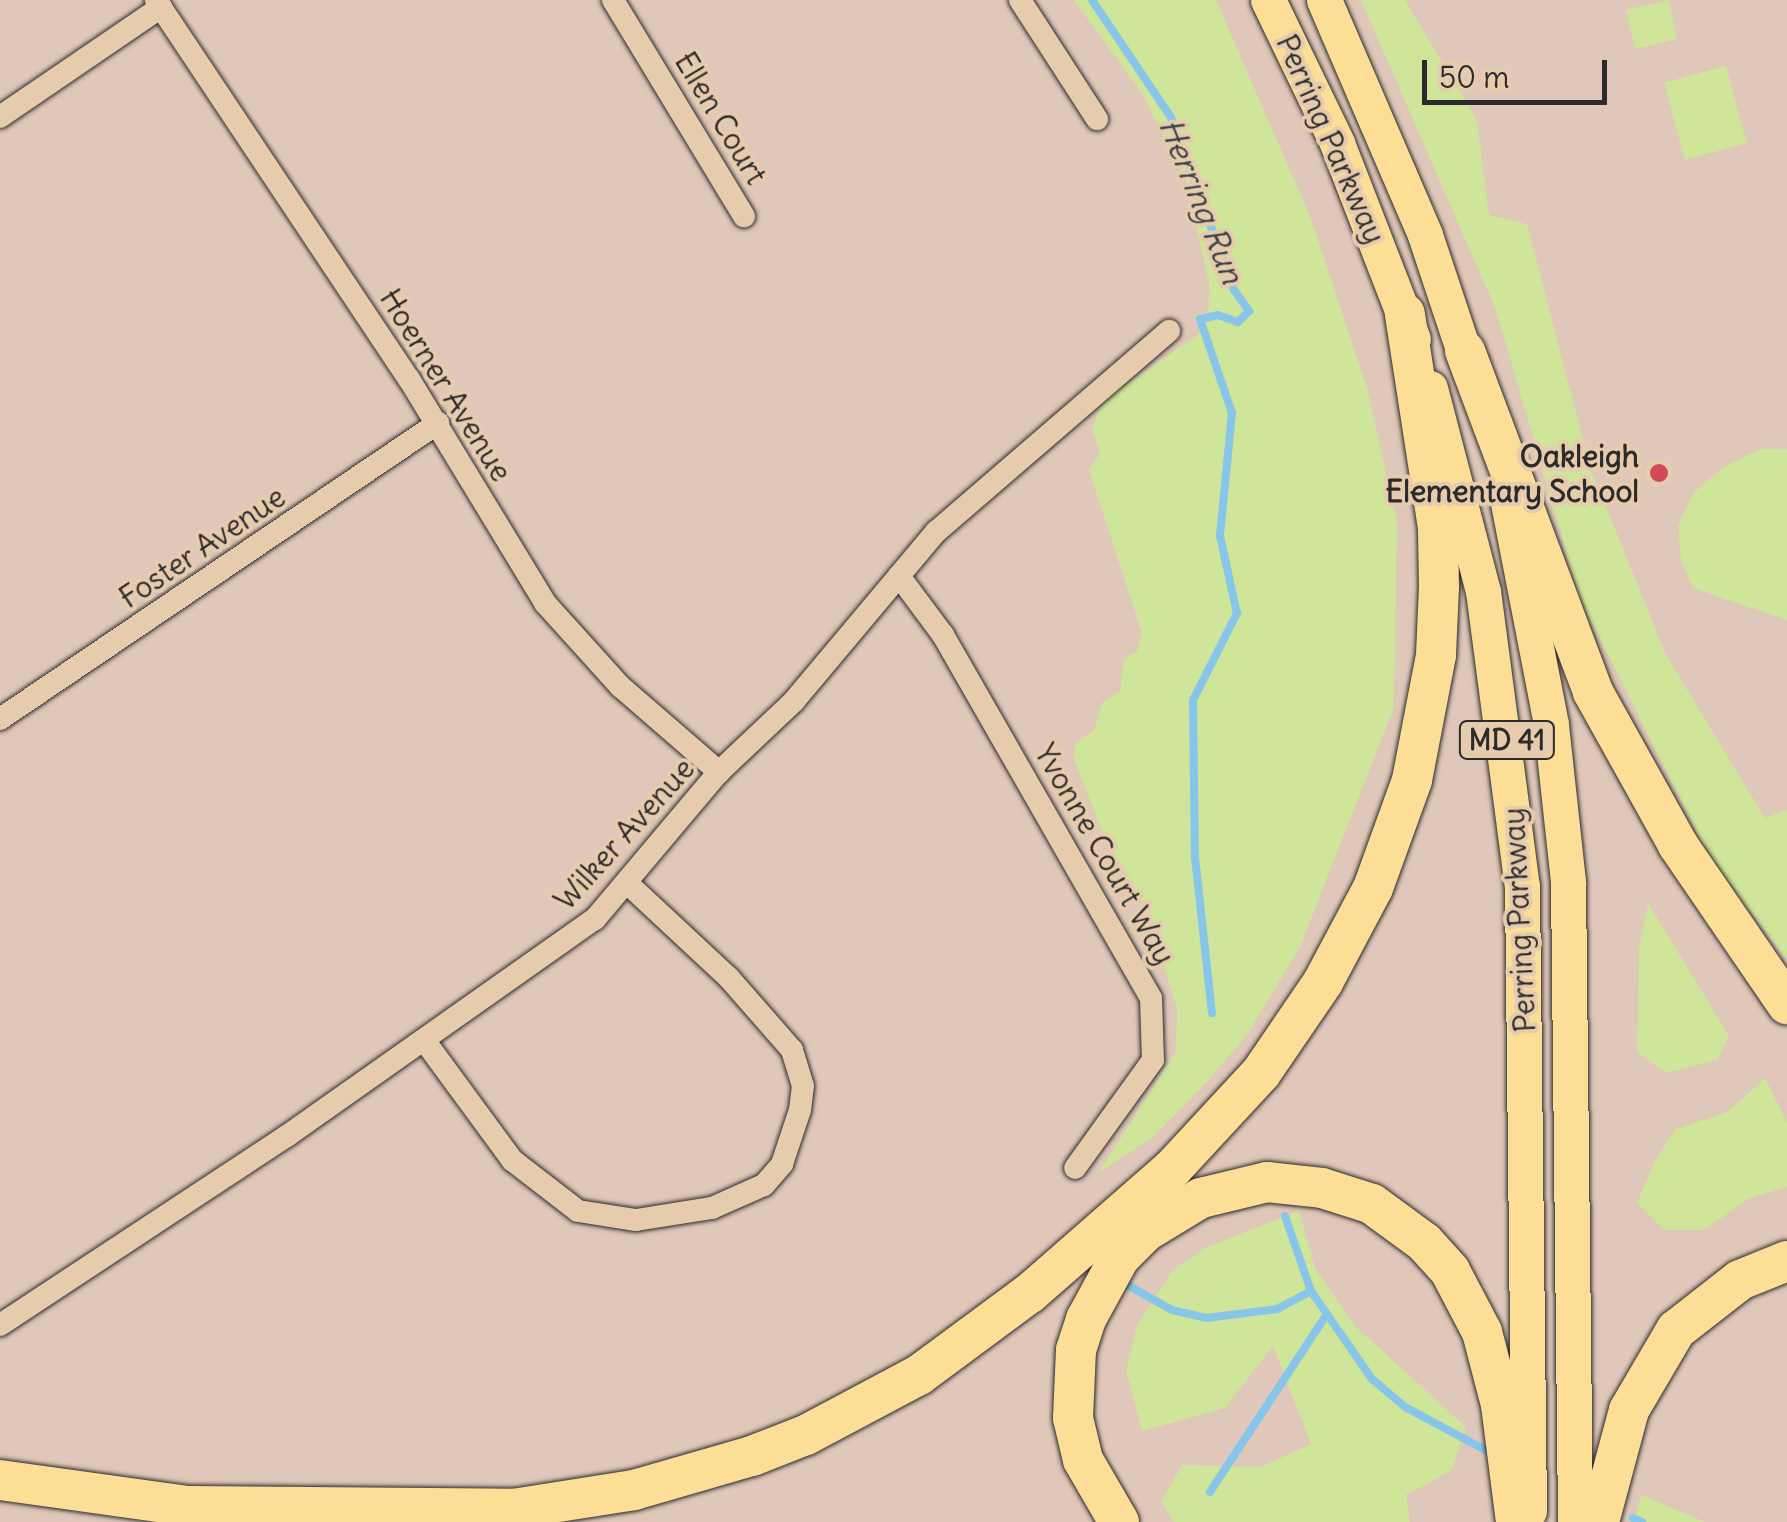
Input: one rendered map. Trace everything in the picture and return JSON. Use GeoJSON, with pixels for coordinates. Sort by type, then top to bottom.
{"type":"FeatureCollection","features":[{"type":"Feature","properties":{"kind":"highway"},"geometry":{"type":"LineString","coordinates":[[189,1506],[513,1508],[634,1490],[752,1456],[806,1435],[920,1375],[1030,1293],[1160,1180],[1261,1073],[1323,982],[1373,888],[1412,780],[1436,655],[1439,587],[1438,528],[1405,314]]}},
{"type":"Feature","properties":{"kind":"highway"},"geometry":{"type":"LineString","coordinates":[[1465,351],[1592,692],[1678,845],[1787,1004]]}},
{"type":"Feature","properties":{"kind":"highway"},"geometry":{"type":"LineString","coordinates":[[1119,1522],[1083,1460],[1074,1418],[1074,1366],[1086,1319],[1120,1257],[1145,1232],[1202,1198],[1267,1182],[1322,1188],[1372,1204],[1424,1242],[1450,1271],[1482,1332],[1516,1522]]}},
{"type":"Feature","properties":{"kind":"highway"},"geometry":{"type":"LineString","coordinates":[[1599,1522],[1629,1410],[1676,1330],[1727,1288],[1787,1261]]}},
{"type":"Feature","properties":{"kind":"highway"},"geometry":{"type":"LineString","coordinates":[[0,1480],[303,1522]]}},
{"type":"Feature","properties":{"kind":"main road","name":"Perring Parkway"},"geometry":{"type":"LineString","coordinates":[[1268,0],[1337,143],[1405,314],[1462,499],[1506,729],[1522,886],[1530,1522]]}},
{"type":"Feature","properties":{"kind":"main road","name":"Perring Parkway"},"geometry":{"type":"LineString","coordinates":[[1324,0],[1419,219],[1465,351],[1527,588],[1568,882],[1576,1522]]}},
{"type":"Feature","properties":{"kind":"street","name":"Ellen Court"},"geometry":{"type":"LineString","coordinates":[[614,0],[744,216]]}},
{"type":"Feature","properties":{"kind":"street"},"geometry":{"type":"LineString","coordinates":[[1020,0],[1097,119]]}},
{"type":"Feature","properties":{"kind":"street"},"geometry":{"type":"LineString","coordinates":[[0,117],[159,4]]}},
{"type":"Feature","properties":{"kind":"street","name":"Hoerner Avenue"},"geometry":{"type":"LineString","coordinates":[[159,4],[438,424],[546,604],[590,656],[720,772]]}},
{"type":"Feature","properties":{"kind":"street","name":"Wilker Avenue"},"geometry":{"type":"LineString","coordinates":[[0,1325],[549,956],[626,883],[720,772],[794,702],[936,532],[1169,330]]}},
{"type":"Feature","properties":{"kind":"street","name":"Foster Avenue"},"geometry":{"type":"LineString","coordinates":[[0,720],[438,424]]}},
{"type":"Feature","properties":{"kind":"street","name":"Yvonne Court Way"},"geometry":{"type":"LineString","coordinates":[[900,576],[943,635],[1151,998],[1153,1060],[1075,1168]]}},
{"type":"Feature","properties":{"kind":"street"},"geometry":{"type":"LineString","coordinates":[[424,1040],[512,1160],[578,1210],[636,1220],[712,1208],[764,1185],[782,1164],[800,1110],[803,1086],[792,1050],[729,978],[626,883]]}},
{"type":"Feature","properties":{"kind":"green space"},"geometry":{"type":"Polygon","coordinates":[[[1074,0],[1216,0],[1312,221],[1367,388],[1397,521],[1394,707],[1300,947],[1247,1035],[1206,1083],[1152,1138],[1098,1173],[1176,1052],[1177,1009],[1146,907],[1104,836],[1074,759],[1075,744],[1094,730],[1102,703],[1120,691],[1124,659],[1137,651],[1142,633],[1089,470],[1100,453],[1092,430],[1101,402],[1206,329],[1210,287],[1186,182],[1143,95],[1074,0]]]}},
{"type":"Feature","properties":{"kind":"green space"},"geometry":{"type":"Polygon","coordinates":[[[1361,0],[1405,0],[1477,120],[1489,215],[1527,224],[1591,470],[1666,655],[1765,818],[1787,810],[1787,960],[1709,856],[1580,599],[1496,310],[1361,0]]]}},
{"type":"Feature","properties":{"kind":"green space"},"geometry":{"type":"Polygon","coordinates":[[[1668,0],[1677,39],[1635,49],[1626,10],[1668,0]]]}},
{"type":"Feature","properties":{"kind":"green space"},"geometry":{"type":"Polygon","coordinates":[[[1726,66],[1747,143],[1685,160],[1664,83],[1726,66]]]}},
{"type":"Feature","properties":{"kind":"green space"},"geometry":{"type":"Polygon","coordinates":[[[1760,449],[1787,449],[1787,620],[1693,588],[1681,560],[1678,525],[1694,492],[1724,467],[1760,449]]]}},
{"type":"Feature","properties":{"kind":"green space"},"geometry":{"type":"Polygon","coordinates":[[[1648,903],[1729,1036],[1717,1060],[1666,1073],[1637,1052],[1639,948],[1648,903]]]}},
{"type":"Feature","properties":{"kind":"green space"},"geometry":{"type":"Polygon","coordinates":[[[1765,1078],[1787,1122],[1787,1187],[1750,1198],[1703,1230],[1664,1230],[1637,1203],[1655,1160],[1676,1129],[1728,1112],[1765,1078]]]}},
{"type":"Feature","properties":{"kind":"green space"},"geometry":{"type":"Polygon","coordinates":[[[1299,1211],[1316,1270],[1355,1326],[1466,1427],[1452,1470],[1406,1495],[1410,1522],[1174,1522],[1161,1502],[1182,1465],[1261,1467],[1311,1444],[1273,1346],[1225,1408],[1142,1431],[1126,1371],[1137,1326],[1172,1271],[1207,1247],[1299,1211]]]}},
{"type":"Feature","properties":{"kind":"green space"},"geometry":{"type":"Polygon","coordinates":[[[1641,1495],[1698,1519],[1704,1522],[1634,1522],[1641,1495]]]}},
{"type":"Feature","properties":{"kind":"waterway","name":"Herring Run"},"geometry":{"type":"LineString","coordinates":[[1092,0],[1171,117],[1234,290],[1249,311],[1238,322],[1218,315],[1200,319],[1232,413],[1220,536],[1237,613],[1193,700],[1195,857],[1212,1013]]}},
{"type":"Feature","properties":{"kind":"waterway","name":"Herring Run"},"geometry":{"type":"LineString","coordinates":[[1285,1216],[1311,1291],[1372,1379],[1405,1407],[1491,1453]]}},
{"type":"Feature","properties":{"kind":"waterway"},"geometry":{"type":"LineString","coordinates":[[1124,1283],[1172,1310],[1206,1318],[1277,1309],[1311,1291]]}},
{"type":"Feature","properties":{"kind":"waterway"},"geometry":{"type":"LineString","coordinates":[[1210,1492],[1325,1317]]}},
{"type":"Feature","properties":{"kind":"waterway","name":"Herring Run"},"geometry":{"type":"LineString","coordinates":[[1633,1518],[1642,1522]]}},
{"type":"Feature","properties":{"kind":"place","name":"Oakleigh Elementary School"},"geometry":{"type":"Point","coordinates":[1659,473]}}]}
